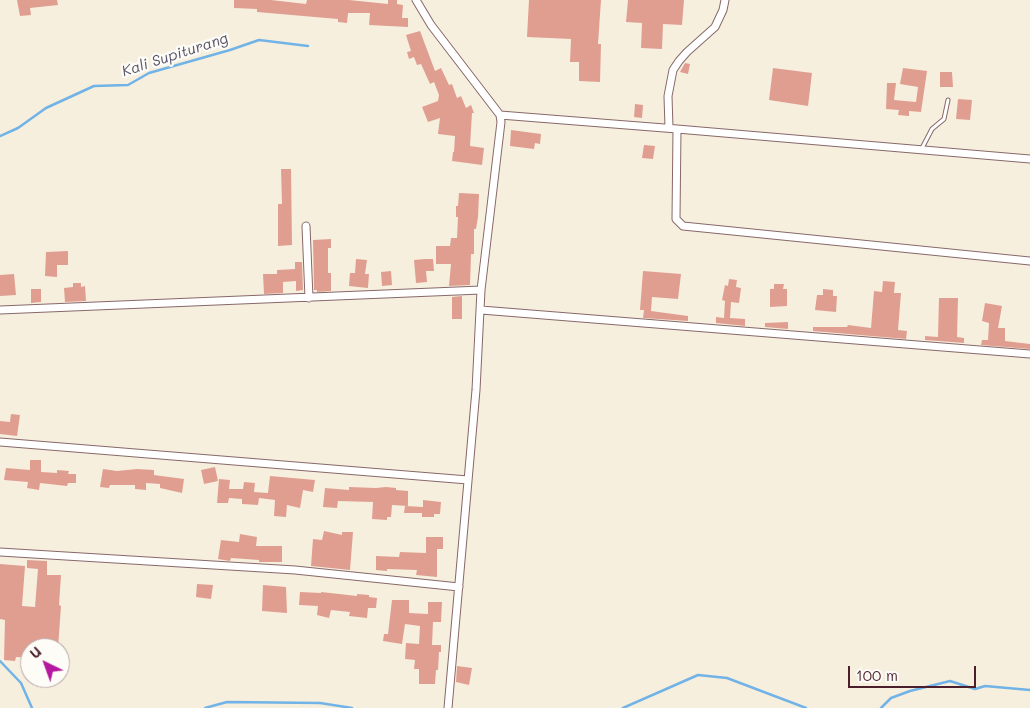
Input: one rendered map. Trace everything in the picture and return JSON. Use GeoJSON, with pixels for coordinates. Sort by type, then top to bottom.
{"type":"FeatureCollection","features":[{"type":"Feature","properties":{"kind":"street"},"geometry":{"type":"LineString","coordinates":[[416,0],[431,24],[500,115],[501,122],[481,290],[460,587],[448,707]]}},
{"type":"Feature","properties":{"kind":"street"},"geometry":{"type":"LineString","coordinates":[[725,0],[723,10],[715,27],[678,61],[673,70],[668,96],[673,128],[676,219],[683,226],[1030,261]]}},
{"type":"Feature","properties":{"kind":"street"},"geometry":{"type":"LineString","coordinates":[[500,115],[1030,159]]}},
{"type":"Feature","properties":{"kind":"street"},"geometry":{"type":"LineString","coordinates":[[306,226],[309,298]]}},
{"type":"Feature","properties":{"kind":"street"},"geometry":{"type":"LineString","coordinates":[[0,310],[481,290]]}},
{"type":"Feature","properties":{"kind":"street"},"geometry":{"type":"LineString","coordinates":[[481,310],[1030,354]]}},
{"type":"Feature","properties":{"kind":"street"},"geometry":{"type":"LineString","coordinates":[[0,442],[468,480]]}},
{"type":"Feature","properties":{"kind":"street"},"geometry":{"type":"LineString","coordinates":[[0,552],[295,570],[460,587]]}},
{"type":"Feature","properties":{"kind":"lane"},"geometry":{"type":"LineString","coordinates":[[921,150],[932,129],[944,119],[948,100]]}},
{"type":"Feature","properties":{"kind":"building"},"geometry":{"type":"Polygon","coordinates":[[[17,0],[57,0],[58,5],[30,8],[31,15],[20,16],[17,0]]]}},
{"type":"Feature","properties":{"kind":"building"},"geometry":{"type":"Polygon","coordinates":[[[234,0],[271,0],[306,4],[307,0],[349,0],[388,4],[388,0],[397,0],[397,4],[403,5],[402,18],[408,18],[408,27],[369,25],[370,13],[348,13],[347,23],[338,22],[338,19],[257,12],[257,9],[234,8],[234,0]]]}},
{"type":"Feature","properties":{"kind":"building"},"geometry":{"type":"Polygon","coordinates":[[[529,0],[601,0],[598,44],[601,44],[600,82],[579,81],[579,62],[570,62],[571,39],[527,37],[529,0]]]}},
{"type":"Feature","properties":{"kind":"building"},"geometry":{"type":"Polygon","coordinates":[[[628,0],[684,0],[682,25],[663,24],[662,49],[641,48],[642,23],[626,22],[628,0]]]}},
{"type":"Feature","properties":{"kind":"building"},"geometry":{"type":"Polygon","coordinates":[[[420,31],[435,71],[441,68],[449,85],[452,84],[457,98],[461,96],[466,108],[471,105],[474,113],[472,113],[470,146],[484,148],[482,165],[452,161],[455,136],[438,134],[440,118],[428,122],[422,107],[438,101],[439,95],[434,82],[430,84],[421,64],[417,65],[414,57],[409,59],[407,52],[411,51],[406,35],[420,31]]]}},
{"type":"Feature","properties":{"kind":"building"},"geometry":{"type":"Polygon","coordinates":[[[685,63],[690,64],[688,74],[680,72],[685,63]]]}},
{"type":"Feature","properties":{"kind":"building"},"geometry":{"type":"Polygon","coordinates":[[[773,68],[812,73],[808,106],[769,100],[773,68]]]}},
{"type":"Feature","properties":{"kind":"building"},"geometry":{"type":"Polygon","coordinates":[[[903,68],[927,71],[921,112],[909,111],[909,116],[898,115],[899,110],[886,109],[887,83],[896,83],[894,100],[916,102],[918,87],[900,84],[903,68]]]}},
{"type":"Feature","properties":{"kind":"building"},"geometry":{"type":"Polygon","coordinates":[[[940,72],[952,72],[953,87],[940,87],[940,72]]]}},
{"type":"Feature","properties":{"kind":"building"},"geometry":{"type":"Polygon","coordinates":[[[958,99],[972,100],[970,120],[956,119],[958,99]]]}},
{"type":"Feature","properties":{"kind":"building"},"geometry":{"type":"Polygon","coordinates":[[[635,104],[643,105],[642,118],[634,117],[635,104]]]}},
{"type":"Feature","properties":{"kind":"building"},"geometry":{"type":"Polygon","coordinates":[[[511,130],[541,134],[540,144],[535,143],[534,149],[510,146],[511,130]]]}},
{"type":"Feature","properties":{"kind":"building"},"geometry":{"type":"Polygon","coordinates":[[[644,145],[655,146],[653,159],[642,158],[644,145]]]}},
{"type":"Feature","properties":{"kind":"building"},"geometry":{"type":"Polygon","coordinates":[[[281,169],[291,169],[292,245],[278,246],[278,204],[282,204],[281,169]]]}},
{"type":"Feature","properties":{"kind":"building"},"geometry":{"type":"Polygon","coordinates":[[[459,193],[479,194],[478,217],[476,229],[474,229],[474,254],[471,254],[470,285],[449,286],[451,264],[436,264],[436,246],[450,246],[451,238],[457,238],[458,217],[456,217],[456,206],[458,206],[459,193]]]}},
{"type":"Feature","properties":{"kind":"building"},"geometry":{"type":"Polygon","coordinates":[[[331,239],[331,248],[328,248],[328,273],[331,273],[331,291],[317,292],[317,290],[314,290],[313,240],[331,239]]]}},
{"type":"Feature","properties":{"kind":"building"},"geometry":{"type":"Polygon","coordinates":[[[68,251],[68,265],[57,265],[57,277],[45,276],[46,252],[68,251]]]}},
{"type":"Feature","properties":{"kind":"building"},"geometry":{"type":"Polygon","coordinates":[[[356,259],[367,260],[365,274],[369,274],[368,288],[349,286],[350,273],[355,273],[356,259]]]}},
{"type":"Feature","properties":{"kind":"building"},"geometry":{"type":"Polygon","coordinates":[[[433,259],[434,271],[426,271],[427,282],[416,283],[414,260],[433,259]]]}},
{"type":"Feature","properties":{"kind":"building"},"geometry":{"type":"Polygon","coordinates":[[[295,262],[302,262],[303,290],[296,291],[296,281],[283,282],[283,293],[264,294],[263,274],[277,274],[277,270],[295,269],[295,262]]]}},
{"type":"Feature","properties":{"kind":"building"},"geometry":{"type":"Polygon","coordinates":[[[391,271],[392,285],[382,286],[381,272],[391,271]]]}},
{"type":"Feature","properties":{"kind":"building"},"geometry":{"type":"Polygon","coordinates":[[[643,271],[681,274],[678,299],[652,297],[651,311],[688,316],[688,321],[643,318],[644,310],[640,310],[643,271]]]}},
{"type":"Feature","properties":{"kind":"building"},"geometry":{"type":"Polygon","coordinates":[[[14,274],[16,295],[0,296],[0,275],[14,274]]]}},
{"type":"Feature","properties":{"kind":"building"},"geometry":{"type":"Polygon","coordinates":[[[729,279],[737,280],[736,287],[741,288],[739,303],[731,302],[730,318],[745,319],[745,326],[716,323],[716,317],[724,318],[725,301],[722,300],[725,285],[728,286],[729,279]]]}},
{"type":"Feature","properties":{"kind":"building"},"geometry":{"type":"Polygon","coordinates":[[[883,281],[895,282],[894,293],[901,293],[898,330],[907,331],[906,339],[813,331],[813,327],[847,327],[848,325],[871,328],[874,291],[882,292],[883,281]]]}},
{"type":"Feature","properties":{"kind":"building"},"geometry":{"type":"Polygon","coordinates":[[[73,283],[81,283],[81,287],[85,286],[86,301],[65,302],[64,288],[73,287],[73,283]]]}},
{"type":"Feature","properties":{"kind":"building"},"geometry":{"type":"Polygon","coordinates":[[[774,284],[784,284],[783,289],[787,289],[787,306],[770,307],[770,289],[774,289],[774,284]]]}},
{"type":"Feature","properties":{"kind":"building"},"geometry":{"type":"Polygon","coordinates":[[[31,289],[41,289],[41,302],[31,303],[31,289]]]}},
{"type":"Feature","properties":{"kind":"building"},"geometry":{"type":"Polygon","coordinates":[[[823,289],[833,290],[833,296],[837,296],[836,312],[815,310],[817,295],[823,295],[823,289]]]}},
{"type":"Feature","properties":{"kind":"building"},"geometry":{"type":"Polygon","coordinates":[[[462,296],[462,319],[452,319],[452,297],[462,296]]]}},
{"type":"Feature","properties":{"kind":"building"},"geometry":{"type":"Polygon","coordinates":[[[939,298],[958,298],[957,337],[964,338],[964,343],[925,340],[925,336],[938,337],[939,298]]]}},
{"type":"Feature","properties":{"kind":"building"},"geometry":{"type":"Polygon","coordinates":[[[985,303],[1002,306],[998,328],[1005,328],[1005,341],[1030,344],[1030,349],[981,345],[982,340],[988,340],[989,323],[982,321],[985,303]]]}},
{"type":"Feature","properties":{"kind":"building"},"geometry":{"type":"Polygon","coordinates":[[[788,322],[788,329],[765,327],[765,323],[788,322]]]}},
{"type":"Feature","properties":{"kind":"building"},"geometry":{"type":"Polygon","coordinates":[[[11,414],[20,415],[17,436],[0,434],[0,421],[10,422],[11,414]]]}},
{"type":"Feature","properties":{"kind":"building"},"geometry":{"type":"Polygon","coordinates":[[[30,460],[41,460],[41,472],[57,473],[57,470],[69,471],[68,474],[76,474],[76,483],[68,483],[67,486],[40,483],[39,490],[27,488],[28,482],[4,480],[6,468],[30,470],[30,460]]]}},
{"type":"Feature","properties":{"kind":"building"},"geometry":{"type":"Polygon","coordinates":[[[215,467],[218,481],[204,484],[201,470],[215,467]]]}},
{"type":"Feature","properties":{"kind":"building"},"geometry":{"type":"Polygon","coordinates":[[[103,469],[117,471],[154,470],[154,475],[184,479],[182,493],[160,488],[160,484],[146,483],[146,490],[135,489],[135,485],[110,485],[109,488],[100,487],[103,469]]]}},
{"type":"Feature","properties":{"kind":"building"},"geometry":{"type":"Polygon","coordinates":[[[270,476],[315,480],[313,492],[303,490],[300,508],[287,505],[286,517],[274,516],[275,500],[259,498],[258,505],[242,504],[242,499],[229,498],[228,503],[217,503],[219,479],[230,480],[229,489],[243,489],[244,482],[255,483],[254,492],[268,493],[270,476]]]}},
{"type":"Feature","properties":{"kind":"building"},"geometry":{"type":"Polygon","coordinates":[[[349,487],[386,487],[408,491],[408,506],[392,505],[391,517],[387,517],[387,520],[372,519],[373,502],[338,501],[337,508],[323,507],[325,488],[349,490],[349,487]]]}},
{"type":"Feature","properties":{"kind":"building"},"geometry":{"type":"Polygon","coordinates":[[[423,500],[441,502],[440,514],[434,514],[434,517],[422,517],[422,513],[404,513],[405,506],[423,507],[423,500]]]}},
{"type":"Feature","properties":{"kind":"building"},"geometry":{"type":"Polygon","coordinates":[[[324,531],[342,535],[342,532],[353,532],[350,570],[311,566],[313,539],[322,540],[324,531]]]}},
{"type":"Feature","properties":{"kind":"building"},"geometry":{"type":"Polygon","coordinates":[[[240,534],[257,537],[256,546],[282,546],[282,562],[259,562],[259,560],[231,558],[230,561],[218,559],[221,540],[239,542],[240,534]]]}},
{"type":"Feature","properties":{"kind":"building"},"geometry":{"type":"Polygon","coordinates":[[[426,537],[443,537],[443,549],[437,549],[437,577],[416,575],[417,570],[376,570],[376,556],[399,557],[400,552],[426,553],[426,537]]]}},
{"type":"Feature","properties":{"kind":"building"},"geometry":{"type":"Polygon","coordinates":[[[27,560],[47,561],[47,575],[61,575],[59,638],[20,638],[20,657],[16,657],[15,661],[4,660],[5,620],[0,619],[0,564],[25,566],[22,606],[35,607],[38,569],[27,568],[27,560]]]}},
{"type":"Feature","properties":{"kind":"building"},"geometry":{"type":"Polygon","coordinates":[[[197,584],[213,585],[211,599],[196,597],[197,584]]]}},
{"type":"Feature","properties":{"kind":"building"},"geometry":{"type":"Polygon","coordinates":[[[263,585],[286,587],[287,613],[262,611],[263,585]]]}},
{"type":"Feature","properties":{"kind":"building"},"geometry":{"type":"Polygon","coordinates":[[[300,592],[357,596],[357,594],[369,595],[369,597],[377,598],[376,608],[368,608],[367,618],[349,616],[350,612],[331,610],[329,618],[317,615],[318,606],[299,605],[300,592]]]}},
{"type":"Feature","properties":{"kind":"building"},"geometry":{"type":"Polygon","coordinates":[[[392,600],[409,600],[409,613],[428,614],[428,602],[442,602],[441,622],[433,622],[432,645],[441,645],[435,684],[419,684],[419,669],[414,669],[415,660],[405,659],[406,643],[419,644],[420,626],[405,624],[402,644],[383,641],[384,634],[388,634],[392,600]]]}},
{"type":"Feature","properties":{"kind":"building"},"geometry":{"type":"Polygon","coordinates":[[[457,666],[472,668],[469,685],[456,682],[457,666]]]}},
{"type":"Feature","properties":{"kind":"waterway","name":"Kali Supiturang"},"geometry":{"type":"LineString","coordinates":[[0,136],[18,128],[46,108],[94,86],[128,85],[149,73],[259,40],[308,46]]}},
{"type":"Feature","properties":{"kind":"waterway"},"geometry":{"type":"LineString","coordinates":[[0,661],[21,683],[32,708]]}},
{"type":"Feature","properties":{"kind":"waterway"},"geometry":{"type":"LineString","coordinates":[[623,708],[698,675],[727,678],[806,708]]}},
{"type":"Feature","properties":{"kind":"waterway"},"geometry":{"type":"LineString","coordinates":[[881,708],[891,698],[950,681],[975,689],[985,686],[1030,690]]}},
{"type":"Feature","properties":{"kind":"waterway"},"geometry":{"type":"LineString","coordinates":[[205,708],[227,702],[320,703],[352,708]]}}]}
